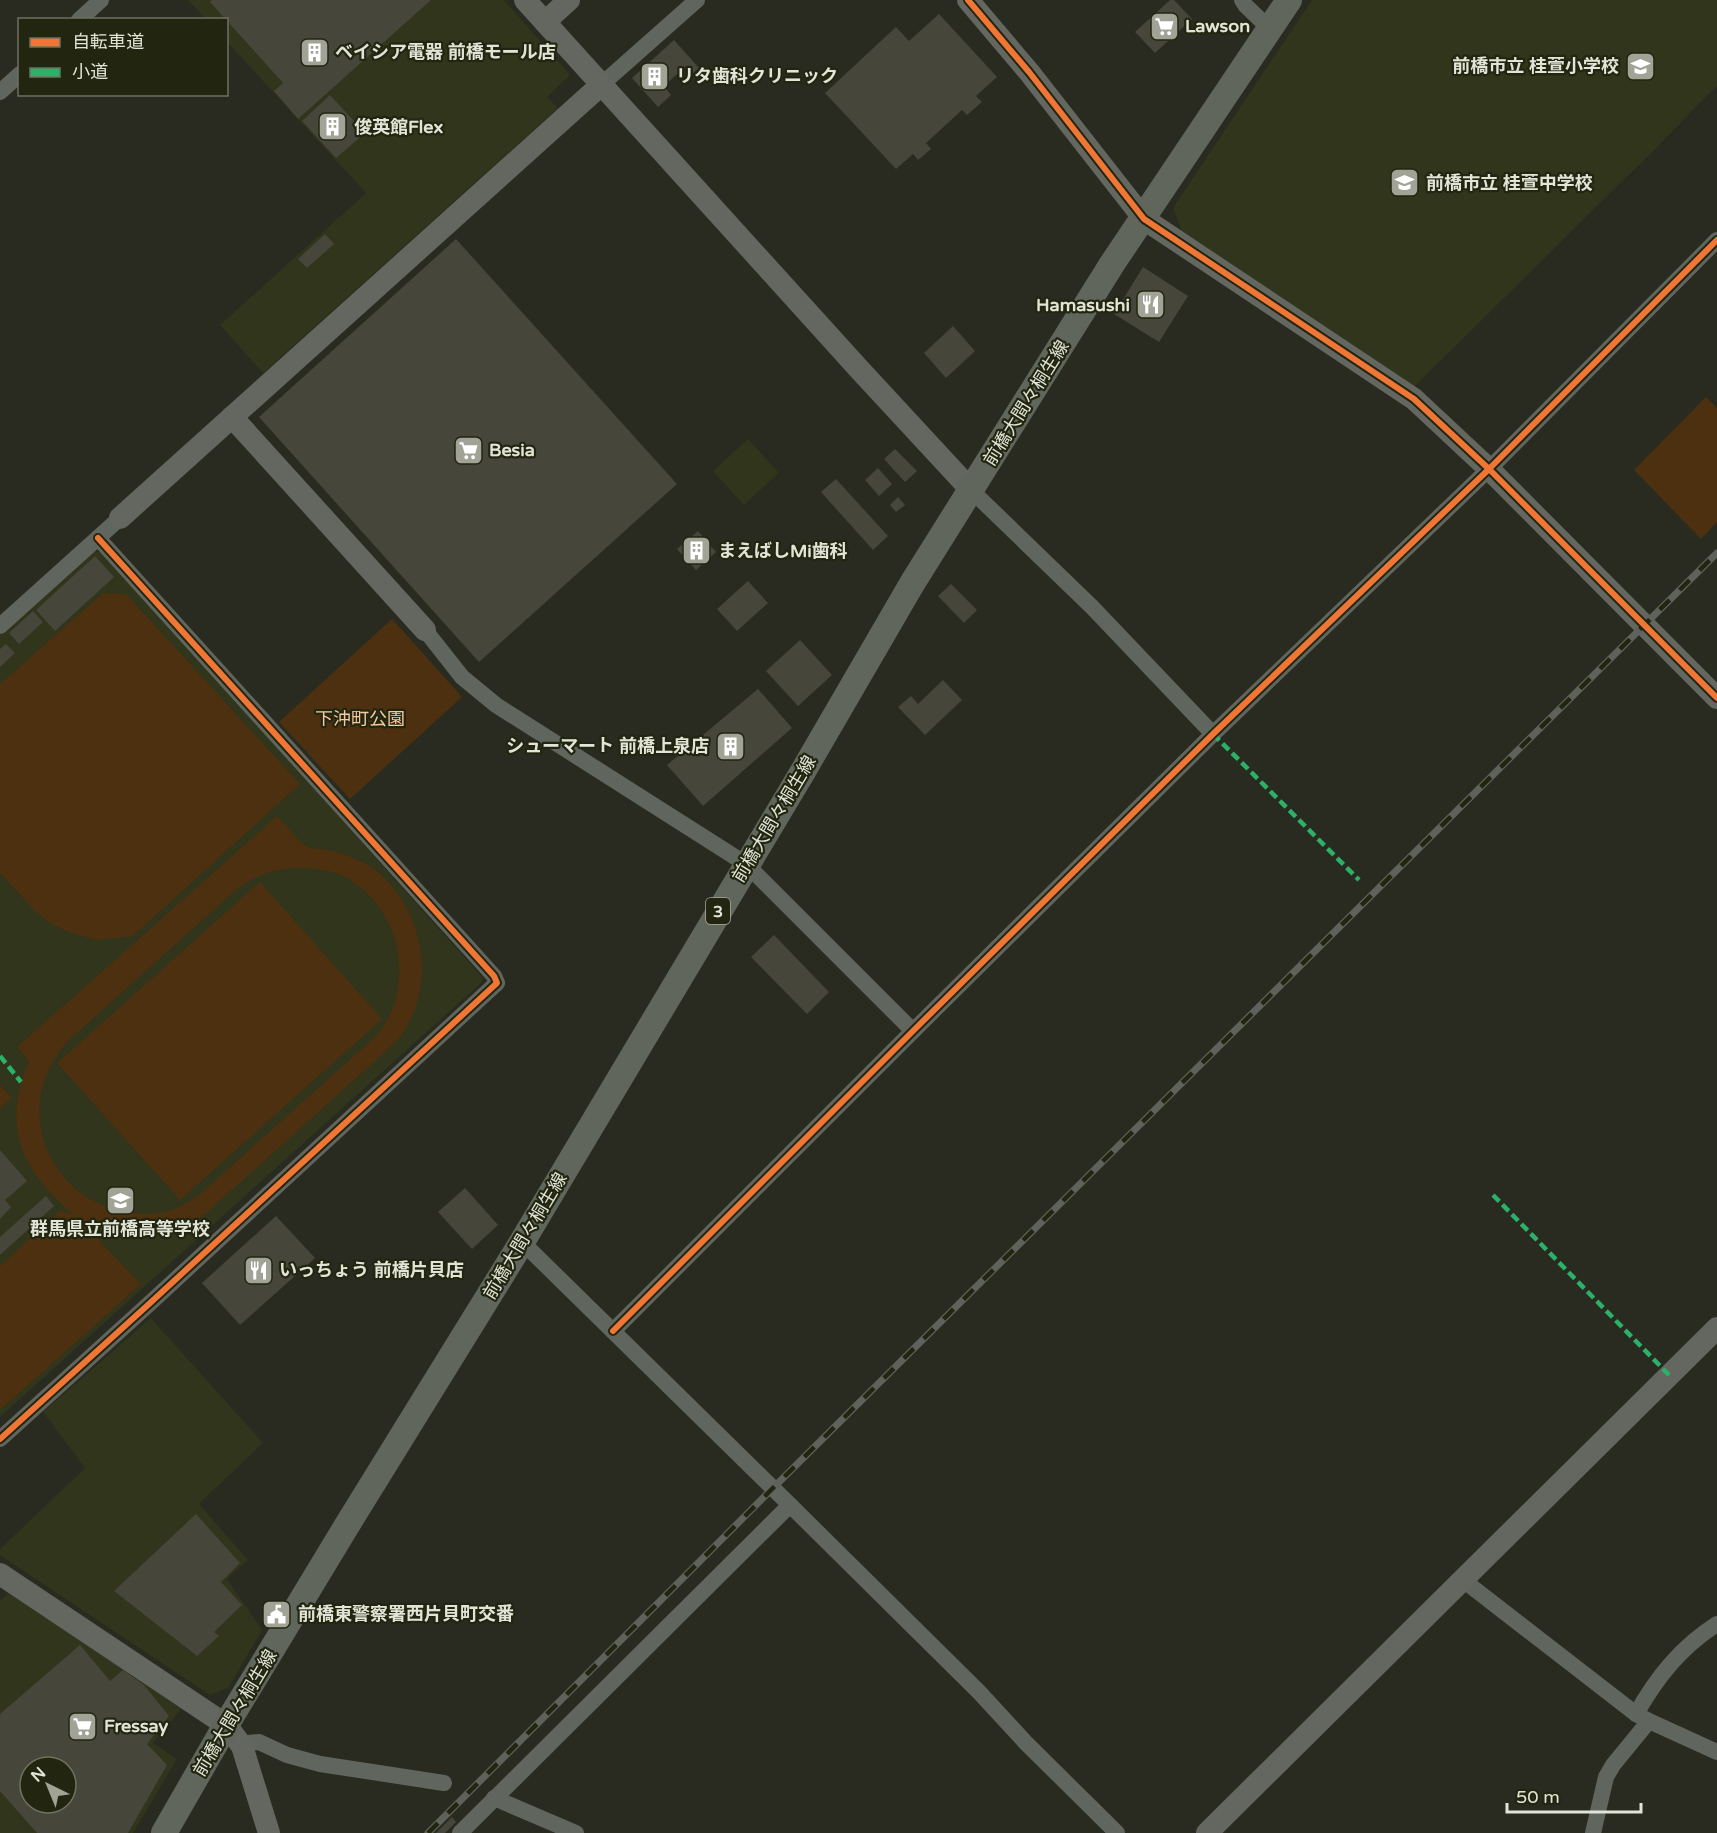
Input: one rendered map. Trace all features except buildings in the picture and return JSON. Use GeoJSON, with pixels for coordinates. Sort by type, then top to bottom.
{"type":"FeatureCollection","features":[{"type":"Feature","properties":{"kind":"main road","name":"前橋大間々桐生線"},"geometry":{"type":"LineString","coordinates":[[164,1833],[226,1725],[522,1242],[831,725],[913,582],[1112,264],[1289,0]]}},
{"type":"Feature","properties":{"kind":"street"},"geometry":{"type":"LineString","coordinates":[[81,18],[101,0]]}},
{"type":"Feature","properties":{"kind":"street"},"geometry":{"type":"LineString","coordinates":[[525,0],[971,490],[1092,607],[1213,734]]}},
{"type":"Feature","properties":{"kind":"street"},"geometry":{"type":"LineString","coordinates":[[545,22],[569,0]]}},
{"type":"Feature","properties":{"kind":"street"},"geometry":{"type":"LineString","coordinates":[[0,626],[697,0]]}},
{"type":"Feature","properties":{"kind":"street"},"geometry":{"type":"LineString","coordinates":[[968,0],[1029,72],[1144,219],[1414,399],[1489,469],[1717,698]]}},
{"type":"Feature","properties":{"kind":"street"},"geometry":{"type":"LineString","coordinates":[[1242,0],[1270,29]]}},
{"type":"Feature","properties":{"kind":"street"},"geometry":{"type":"LineString","coordinates":[[0,92],[18,76]]}},
{"type":"Feature","properties":{"kind":"street"},"geometry":{"type":"LineString","coordinates":[[614,1331],[1213,734],[1489,469],[1717,240]]}},
{"type":"Feature","properties":{"kind":"street"},"geometry":{"type":"LineString","coordinates":[[232,417],[425,630],[462,677],[496,705],[747,864],[913,1031]]}},
{"type":"Feature","properties":{"kind":"street"},"geometry":{"type":"LineString","coordinates":[[0,1439],[497,983],[494,976],[98,538]]}},
{"type":"Feature","properties":{"kind":"street"},"geometry":{"type":"LineString","coordinates":[[522,1242],[979,1692],[1026,1743],[1117,1833]]}},
{"type":"Feature","properties":{"kind":"street"},"geometry":{"type":"LineString","coordinates":[[1208,1833],[1717,1328]]}},
{"type":"Feature","properties":{"kind":"street"},"geometry":{"type":"LineString","coordinates":[[460,1833],[790,1505]]}},
{"type":"Feature","properties":{"kind":"street"},"geometry":{"type":"LineString","coordinates":[[0,1574],[226,1725],[242,1746],[269,1833]]}},
{"type":"Feature","properties":{"kind":"street"},"geometry":{"type":"LineString","coordinates":[[1463,1580],[1642,1718],[1717,1752]]}},
{"type":"Feature","properties":{"kind":"street"},"geometry":{"type":"LineString","coordinates":[[1593,1833],[1606,1777],[1642,1718],[1649,1691],[1666,1668],[1701,1634],[1717,1624]]}},
{"type":"Feature","properties":{"kind":"street"},"geometry":{"type":"LineString","coordinates":[[242,1746],[259,1742],[303,1760],[444,1783]]}},
{"type":"Feature","properties":{"kind":"street"},"geometry":{"type":"LineString","coordinates":[[494,1798],[576,1833]]}},
{"type":"Feature","properties":{"kind":"shaded area"},"geometry":{"type":"Polygon","coordinates":[[[188,0],[504,0],[570,75],[547,97],[558,108],[263,373],[220,325],[366,193],[228,43],[228,18],[205,18],[188,0]]]}},
{"type":"Feature","properties":{"kind":"shaded area","name":"前橋市立 桂萱中学校"},"geometry":{"type":"Polygon","coordinates":[[[1312,0],[1717,0],[1717,86],[1414,387],[1182,232],[1173,208],[1312,0]]]}},
{"type":"Feature","properties":{"kind":"shaded area"},"geometry":{"type":"Polygon","coordinates":[[[748,439],[779,473],[744,505],[713,471],[748,439]]]}},
{"type":"Feature","properties":{"kind":"shaded area","name":"群馬県立前橋高等学校"},"geometry":{"type":"Polygon","coordinates":[[[93,551],[102,552],[483,978],[481,983],[0,1417],[0,635],[93,551]]]}},
{"type":"Feature","properties":{"kind":"shaded area"},"geometry":{"type":"Polygon","coordinates":[[[151,1318],[263,1443],[199,1504],[248,1560],[227,1579],[262,1630],[229,1687],[210,1695],[0,1555],[0,1549],[85,1468],[43,1412],[151,1318]]]}},
{"type":"Feature","properties":{"kind":"shaded area","name":"Fressay"},"geometry":{"type":"Polygon","coordinates":[[[10,1592],[181,1709],[153,1743],[177,1759],[133,1833],[0,1833],[0,1601],[10,1592]]]}},
{"type":"Feature","properties":{"kind":"green space"},"geometry":{"type":"Polygon","coordinates":[[[1706,397],[1717,408],[1717,522],[1701,539],[1634,470],[1706,397]]]}},
{"type":"Feature","properties":{"kind":"green space"},"geometry":{"type":"Polygon","coordinates":[[[103,593],[126,594],[300,784],[133,936],[95,940],[66,931],[47,921],[0,873],[0,684],[103,593]]]}},
{"type":"Feature","properties":{"kind":"green space","name":"下沖町公園"},"geometry":{"type":"Polygon","coordinates":[[[392,619],[462,697],[350,799],[279,722],[392,619]]]}},
{"type":"Feature","properties":{"kind":"green space"},"geometry":{"type":"Polygon","coordinates":[[[277,816],[306,846],[345,855],[371,867],[390,883],[415,926],[422,975],[418,1000],[409,1023],[395,1043],[212,1208],[181,1229],[155,1235],[115,1232],[78,1218],[141,1284],[0,1410],[0,1266],[60,1211],[73,1214],[40,1181],[21,1146],[17,1127],[17,1107],[29,1061],[17,1047],[277,816]],[[292,868],[263,874],[237,889],[69,1040],[51,1064],[42,1090],[40,1117],[44,1143],[56,1167],[74,1187],[97,1203],[125,1212],[145,1214],[166,1212],[187,1203],[199,1195],[376,1036],[389,1017],[396,996],[399,974],[398,952],[392,931],[382,912],[368,894],[344,876],[322,870],[292,868]]]}},
{"type":"Feature","properties":{"kind":"green space"},"geometry":{"type":"Polygon","coordinates":[[[260,882],[382,1019],[180,1200],[57,1063],[260,882]]]}},
{"type":"Feature","properties":{"kind":"green space"},"geometry":{"type":"Polygon","coordinates":[[[0,1085],[12,1098],[0,1109],[0,1085]]]}},
{"type":"Feature","properties":{"kind":"railway"},"geometry":{"type":"LineString","coordinates":[[428,1833],[1717,553]]}},
{"type":"Feature","properties":{"kind":"marked path"},"geometry":{"type":"LineString","coordinates":[[1213,734],[1359,880]]}},
{"type":"Feature","properties":{"kind":"marked path"},"geometry":{"type":"LineString","coordinates":[[0,1056],[21,1082]]}},
{"type":"Feature","properties":{"kind":"marked path"},"geometry":{"type":"LineString","coordinates":[[1493,1195],[1669,1375]]}},
{"type":"Feature","properties":{"kind":"cycle path"},"geometry":{"type":"LineString","coordinates":[[968,0],[1029,72],[1144,219],[1414,399],[1489,469],[1717,698]]}},
{"type":"Feature","properties":{"kind":"cycle path"},"geometry":{"type":"LineString","coordinates":[[613,1331],[1213,734],[1489,469],[1717,240]]}},
{"type":"Feature","properties":{"kind":"cycle path"},"geometry":{"type":"LineString","coordinates":[[0,1439],[497,983],[494,976],[98,538]]}},
{"type":"Feature","properties":{"kind":"place","name":"Lawson"},"geometry":{"type":"Point","coordinates":[1164,26]}},
{"type":"Feature","properties":{"kind":"place","name":"ベイシア電器 前橋モール店"},"geometry":{"type":"Point","coordinates":[314,52]}},
{"type":"Feature","properties":{"kind":"place","name":"前橋市立 桂萱小学校"},"geometry":{"type":"Point","coordinates":[1640,66]}},
{"type":"Feature","properties":{"kind":"place","name":"リタ歯科クリニック"},"geometry":{"type":"Point","coordinates":[655,76]}},
{"type":"Feature","properties":{"kind":"place","name":"俊英館Flex"},"geometry":{"type":"Point","coordinates":[333,127]}},
{"type":"Feature","properties":{"kind":"place","name":"前橋市立 桂萱中学校"},"geometry":{"type":"Point","coordinates":[1405,183]}},
{"type":"Feature","properties":{"kind":"place","name":"Hamasushi"},"geometry":{"type":"Point","coordinates":[1151,305]}},
{"type":"Feature","properties":{"kind":"place","name":"Besia"},"geometry":{"type":"Point","coordinates":[468,450]}},
{"type":"Feature","properties":{"kind":"place","name":"まえばしMi歯科"},"geometry":{"type":"Point","coordinates":[697,551]}},
{"type":"Feature","properties":{"kind":"place","name":"シューマート 前橋上泉店"},"geometry":{"type":"Point","coordinates":[730,746]}},
{"type":"Feature","properties":{"kind":"place","name":"群馬県立前橋高等学校"},"geometry":{"type":"Point","coordinates":[120,1200]}},
{"type":"Feature","properties":{"kind":"place","name":"いっちょう 前橋片貝店"},"geometry":{"type":"Point","coordinates":[258,1270]}},
{"type":"Feature","properties":{"kind":"place","name":"前橋東警察署西片貝町交番"},"geometry":{"type":"Point","coordinates":[277,1614]}},
{"type":"Feature","properties":{"kind":"place","name":"Fressay"},"geometry":{"type":"Point","coordinates":[83,1726]}}]}
